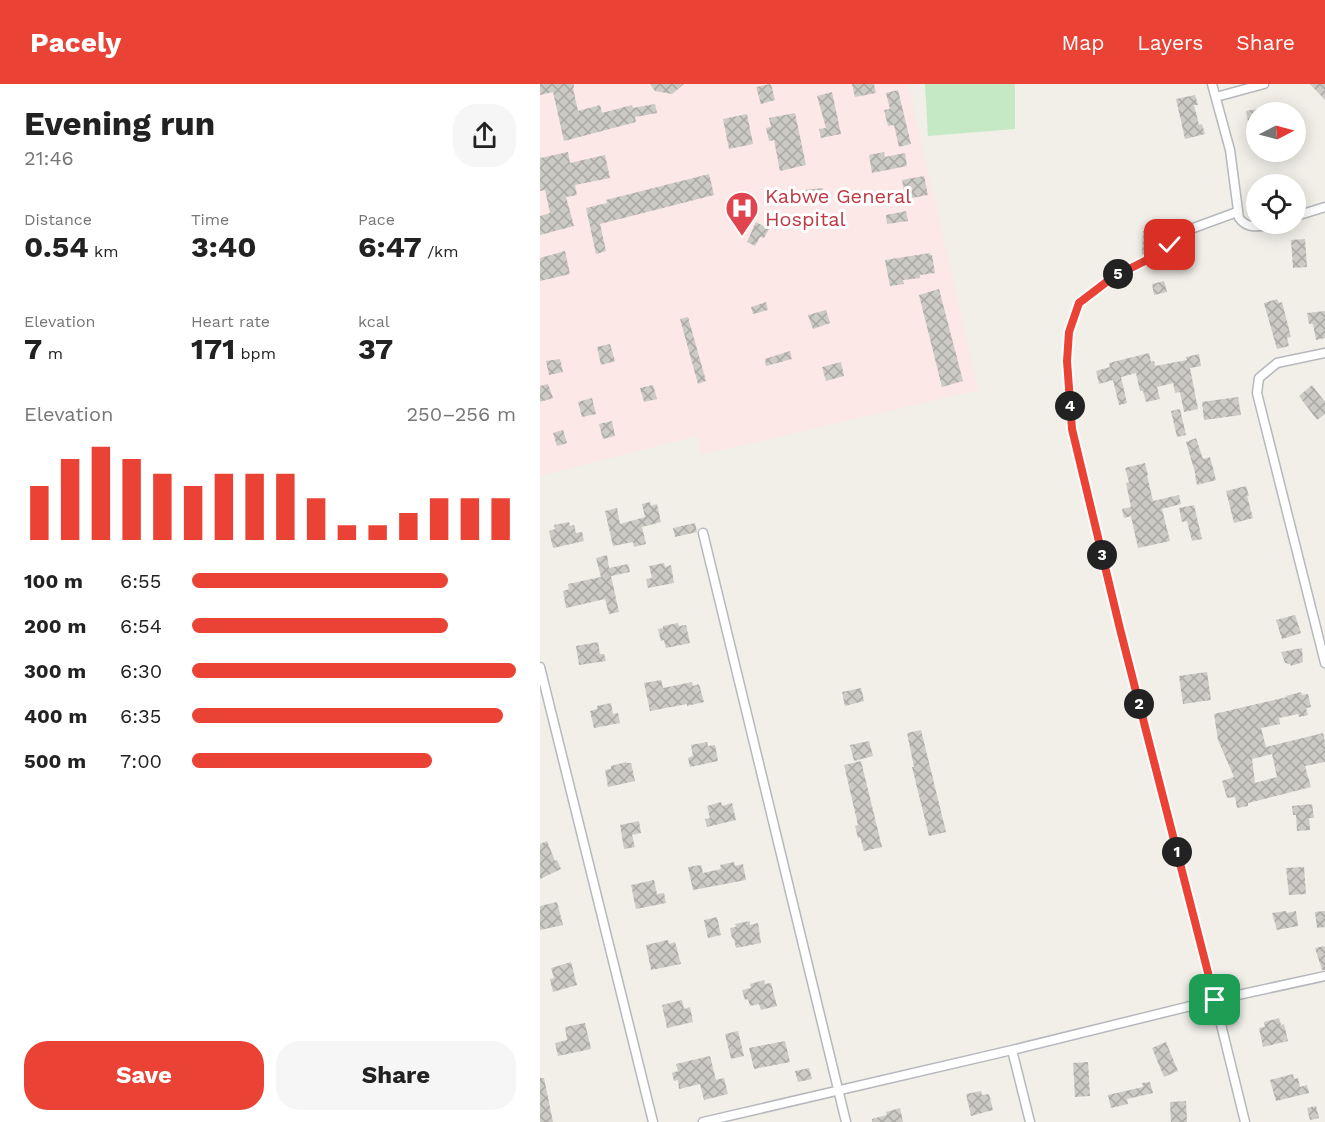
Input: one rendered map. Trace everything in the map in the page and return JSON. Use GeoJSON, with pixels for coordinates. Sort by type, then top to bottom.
{"type":"FeatureCollection","features":[{"type":"Feature","properties":{"kind":"street"},"geometry":{"type":"LineString","coordinates":[[1212,84],[1230,150],[1237,212],[1243,224],[1246,225]]}},
{"type":"Feature","properties":{"kind":"street"},"geometry":{"type":"LineString","coordinates":[[1216,97],[1264,84]]}},
{"type":"Feature","properties":{"kind":"street"},"geometry":{"type":"LineString","coordinates":[[1306,213],[1325,207]]}},
{"type":"Feature","properties":{"kind":"street"},"geometry":{"type":"LineString","coordinates":[[1237,212],[1188,230],[1153,257],[1113,277],[1079,303],[1069,332],[1067,361],[1072,429],[1245,1122]]}},
{"type":"Feature","properties":{"kind":"street"},"geometry":{"type":"LineString","coordinates":[[1325,352],[1278,363],[1259,378],[1257,393],[1325,663]]}},
{"type":"Feature","properties":{"kind":"street"},"geometry":{"type":"LineString","coordinates":[[704,533],[846,1122]]}},
{"type":"Feature","properties":{"kind":"street"},"geometry":{"type":"LineString","coordinates":[[540,667],[653,1122]]}},
{"type":"Feature","properties":{"kind":"street"},"geometry":{"type":"LineString","coordinates":[[703,1122],[1325,976]]}},
{"type":"Feature","properties":{"kind":"street"},"geometry":{"type":"LineString","coordinates":[[1012,1050],[1030,1122]]}},
{"type":"Feature","properties":{"kind":"shaded area","name":"Kabwe General Hospital"},"geometry":{"type":"Polygon","coordinates":[[[540,84],[908,84],[978,390],[701,455],[697,436],[540,476],[540,84]]]}},
{"type":"Feature","properties":{"kind":"green space"},"geometry":{"type":"Polygon","coordinates":[[[925,84],[1015,84],[1015,129],[928,136],[925,84]]]}},
{"type":"Feature","properties":{"kind":"building"},"geometry":{"type":"Polygon","coordinates":[[[540,84],[574,84],[578,111],[600,105],[602,113],[632,105],[633,108],[655,104],[657,113],[635,117],[636,122],[564,141],[553,92],[540,95],[540,84]]]}},
{"type":"Feature","properties":{"kind":"building"},"geometry":{"type":"Polygon","coordinates":[[[650,84],[684,84],[672,94],[655,91],[650,84]]]}},
{"type":"Feature","properties":{"kind":"building"},"geometry":{"type":"Polygon","coordinates":[[[771,84],[775,100],[761,104],[756,87],[771,84]]]}},
{"type":"Feature","properties":{"kind":"building"},"geometry":{"type":"Polygon","coordinates":[[[852,84],[874,84],[876,93],[855,97],[852,84]]]}},
{"type":"Feature","properties":{"kind":"building"},"geometry":{"type":"Polygon","coordinates":[[[1310,84],[1325,84],[1325,100],[1310,84]]]}},
{"type":"Feature","properties":{"kind":"building"},"geometry":{"type":"Polygon","coordinates":[[[898,90],[911,144],[899,147],[894,125],[888,126],[884,110],[890,109],[886,93],[898,90]]]}},
{"type":"Feature","properties":{"kind":"building"},"geometry":{"type":"Polygon","coordinates":[[[832,92],[841,134],[821,138],[819,129],[826,128],[817,96],[832,92]]]}},
{"type":"Feature","properties":{"kind":"building"},"geometry":{"type":"Polygon","coordinates":[[[1195,95],[1198,105],[1194,105],[1199,125],[1202,124],[1205,134],[1185,139],[1176,99],[1195,95]]]}},
{"type":"Feature","properties":{"kind":"building"},"geometry":{"type":"Polygon","coordinates":[[[795,113],[806,165],[780,171],[774,140],[769,141],[766,128],[771,127],[769,118],[795,113]]]}},
{"type":"Feature","properties":{"kind":"building"},"geometry":{"type":"Polygon","coordinates":[[[747,114],[753,144],[729,149],[723,119],[747,114]]]}},
{"type":"Feature","properties":{"kind":"building"},"geometry":{"type":"Polygon","coordinates":[[[568,152],[570,163],[605,155],[610,178],[575,185],[577,195],[566,197],[574,226],[540,235],[540,216],[550,213],[545,190],[540,191],[540,158],[568,152]]]}},
{"type":"Feature","properties":{"kind":"building"},"geometry":{"type":"Polygon","coordinates":[[[884,152],[885,157],[905,153],[907,166],[872,173],[869,155],[884,152]]]}},
{"type":"Feature","properties":{"kind":"building"},"geometry":{"type":"Polygon","coordinates":[[[709,174],[714,195],[600,224],[606,251],[596,254],[586,208],[607,203],[606,200],[709,174]]]}},
{"type":"Feature","properties":{"kind":"building"},"geometry":{"type":"Polygon","coordinates":[[[924,176],[928,195],[906,199],[902,180],[924,176]]]}},
{"type":"Feature","properties":{"kind":"building"},"geometry":{"type":"Polygon","coordinates":[[[823,188],[824,201],[807,202],[805,190],[823,188]]]}},
{"type":"Feature","properties":{"kind":"building"},"geometry":{"type":"Polygon","coordinates":[[[906,211],[908,221],[887,224],[886,215],[906,211]]]}},
{"type":"Feature","properties":{"kind":"building"},"geometry":{"type":"Polygon","coordinates":[[[756,222],[769,229],[764,238],[760,237],[755,246],[747,242],[756,222]]]}},
{"type":"Feature","properties":{"kind":"building"},"geometry":{"type":"Polygon","coordinates":[[[1143,231],[1151,232],[1150,251],[1145,254],[1142,254],[1143,231]]]}},
{"type":"Feature","properties":{"kind":"building"},"geometry":{"type":"Polygon","coordinates":[[[1305,239],[1307,267],[1293,268],[1291,240],[1305,239]]]}},
{"type":"Feature","properties":{"kind":"building"},"geometry":{"type":"Polygon","coordinates":[[[565,251],[570,274],[540,281],[540,258],[565,251]]]}},
{"type":"Feature","properties":{"kind":"building"},"geometry":{"type":"Polygon","coordinates":[[[930,253],[935,273],[920,275],[920,278],[903,280],[904,284],[890,286],[885,260],[930,253]]]}},
{"type":"Feature","properties":{"kind":"building"},"geometry":{"type":"Polygon","coordinates":[[[1164,281],[1167,292],[1154,295],[1152,284],[1164,281]]]}},
{"type":"Feature","properties":{"kind":"building"},"geometry":{"type":"Polygon","coordinates":[[[939,289],[963,381],[942,387],[919,295],[939,289]]]}},
{"type":"Feature","properties":{"kind":"building"},"geometry":{"type":"Polygon","coordinates":[[[1277,299],[1279,303],[1282,302],[1291,337],[1287,338],[1289,346],[1277,349],[1264,303],[1277,299]]]}},
{"type":"Feature","properties":{"kind":"building"},"geometry":{"type":"Polygon","coordinates":[[[766,302],[768,310],[753,314],[751,307],[766,302]]]}},
{"type":"Feature","properties":{"kind":"building"},"geometry":{"type":"Polygon","coordinates":[[[826,310],[830,323],[813,329],[808,315],[826,310]]]}},
{"type":"Feature","properties":{"kind":"building"},"geometry":{"type":"Polygon","coordinates":[[[1325,311],[1325,338],[1316,340],[1313,324],[1309,324],[1307,313],[1325,311]]]}},
{"type":"Feature","properties":{"kind":"building"},"geometry":{"type":"Polygon","coordinates":[[[688,317],[706,381],[698,384],[680,319],[688,317]]]}},
{"type":"Feature","properties":{"kind":"building"},"geometry":{"type":"Polygon","coordinates":[[[610,344],[615,361],[601,365],[597,347],[610,344]]]}},
{"type":"Feature","properties":{"kind":"building"},"geometry":{"type":"Polygon","coordinates":[[[790,351],[792,359],[766,366],[765,359],[790,351]]]}},
{"type":"Feature","properties":{"kind":"building"},"geometry":{"type":"Polygon","coordinates":[[[1149,353],[1151,362],[1154,361],[1155,366],[1187,360],[1186,357],[1199,354],[1201,366],[1190,368],[1198,409],[1184,412],[1180,392],[1175,393],[1173,383],[1157,387],[1160,399],[1146,402],[1143,391],[1140,391],[1136,373],[1121,377],[1127,403],[1119,405],[1113,380],[1099,384],[1096,371],[1110,367],[1109,363],[1149,353]]]}},
{"type":"Feature","properties":{"kind":"building"},"geometry":{"type":"Polygon","coordinates":[[[560,359],[563,372],[549,375],[546,361],[560,359]]]}},
{"type":"Feature","properties":{"kind":"building"},"geometry":{"type":"Polygon","coordinates":[[[841,362],[844,376],[826,381],[822,367],[841,362]]]}},
{"type":"Feature","properties":{"kind":"building"},"geometry":{"type":"Polygon","coordinates":[[[548,384],[553,398],[540,402],[540,386],[548,384]]]}},
{"type":"Feature","properties":{"kind":"building"},"geometry":{"type":"Polygon","coordinates":[[[653,385],[657,399],[644,402],[640,388],[653,385]]]}},
{"type":"Feature","properties":{"kind":"building"},"geometry":{"type":"Polygon","coordinates":[[[1312,385],[1325,402],[1325,414],[1317,420],[1299,396],[1312,385]]]}},
{"type":"Feature","properties":{"kind":"building"},"geometry":{"type":"Polygon","coordinates":[[[1238,397],[1241,415],[1204,420],[1202,402],[1238,397]]]}},
{"type":"Feature","properties":{"kind":"building"},"geometry":{"type":"Polygon","coordinates":[[[592,398],[596,414],[582,417],[578,402],[592,398]]]}},
{"type":"Feature","properties":{"kind":"building"},"geometry":{"type":"Polygon","coordinates":[[[1180,409],[1186,435],[1177,437],[1171,411],[1180,409]]]}},
{"type":"Feature","properties":{"kind":"building"},"geometry":{"type":"Polygon","coordinates":[[[612,421],[615,436],[603,439],[599,424],[612,421]]]}},
{"type":"Feature","properties":{"kind":"building"},"geometry":{"type":"Polygon","coordinates":[[[563,430],[567,443],[557,446],[553,433],[563,430]]]}},
{"type":"Feature","properties":{"kind":"building"},"geometry":{"type":"Polygon","coordinates":[[[1196,438],[1203,459],[1210,457],[1216,480],[1197,485],[1186,442],[1196,438]]]}},
{"type":"Feature","properties":{"kind":"building"},"geometry":{"type":"Polygon","coordinates":[[[1145,463],[1153,501],[1179,495],[1181,504],[1162,509],[1170,541],[1138,548],[1131,516],[1124,518],[1122,509],[1131,507],[1126,483],[1129,482],[1125,468],[1145,463]]]}},
{"type":"Feature","properties":{"kind":"building"},"geometry":{"type":"Polygon","coordinates":[[[1246,486],[1253,518],[1234,523],[1226,491],[1246,486]]]}},
{"type":"Feature","properties":{"kind":"building"},"geometry":{"type":"Polygon","coordinates":[[[650,502],[651,506],[657,504],[661,522],[642,527],[646,544],[634,547],[633,542],[613,546],[605,511],[617,508],[620,524],[645,517],[642,504],[650,502]]]}},
{"type":"Feature","properties":{"kind":"building"},"geometry":{"type":"Polygon","coordinates":[[[1194,505],[1202,539],[1192,541],[1187,521],[1182,522],[1179,508],[1194,505]]]}},
{"type":"Feature","properties":{"kind":"building"},"geometry":{"type":"Polygon","coordinates":[[[569,522],[570,526],[574,525],[576,533],[582,532],[584,541],[553,548],[549,531],[555,529],[554,525],[569,522]]]}},
{"type":"Feature","properties":{"kind":"building"},"geometry":{"type":"Polygon","coordinates":[[[695,523],[697,532],[675,537],[673,528],[695,523]]]}},
{"type":"Feature","properties":{"kind":"building"},"geometry":{"type":"Polygon","coordinates":[[[607,555],[609,568],[628,564],[630,572],[611,576],[619,612],[609,614],[605,599],[566,608],[563,591],[569,589],[568,584],[601,577],[596,558],[607,555]]]}},
{"type":"Feature","properties":{"kind":"building"},"geometry":{"type":"Polygon","coordinates":[[[664,563],[665,567],[671,565],[674,583],[648,588],[646,579],[652,578],[649,566],[664,563]]]}},
{"type":"Feature","properties":{"kind":"building"},"geometry":{"type":"Polygon","coordinates":[[[1295,615],[1301,633],[1282,639],[1276,620],[1295,615]]]}},
{"type":"Feature","properties":{"kind":"building"},"geometry":{"type":"Polygon","coordinates":[[[678,623],[679,626],[686,625],[690,643],[666,648],[664,640],[661,641],[658,629],[678,623]]]}},
{"type":"Feature","properties":{"kind":"building"},"geometry":{"type":"Polygon","coordinates":[[[598,642],[600,654],[604,654],[606,661],[579,665],[576,646],[598,642]]]}},
{"type":"Feature","properties":{"kind":"building"},"geometry":{"type":"Polygon","coordinates":[[[1302,648],[1303,662],[1291,666],[1285,663],[1281,652],[1302,648]]]}},
{"type":"Feature","properties":{"kind":"building"},"geometry":{"type":"Polygon","coordinates":[[[1207,672],[1211,700],[1183,704],[1179,676],[1207,672]]]}},
{"type":"Feature","properties":{"kind":"building"},"geometry":{"type":"Polygon","coordinates":[[[661,680],[663,688],[692,682],[693,686],[699,684],[704,702],[650,711],[644,683],[661,680]]]}},
{"type":"Feature","properties":{"kind":"building"},"geometry":{"type":"Polygon","coordinates":[[[861,688],[864,701],[845,706],[842,692],[861,688]]]}},
{"type":"Feature","properties":{"kind":"building"},"geometry":{"type":"Polygon","coordinates":[[[1301,692],[1302,695],[1308,694],[1311,707],[1306,708],[1308,715],[1299,717],[1298,714],[1279,718],[1280,724],[1261,728],[1266,747],[1323,733],[1325,762],[1305,766],[1311,787],[1248,803],[1248,806],[1237,808],[1235,797],[1227,798],[1222,781],[1234,777],[1218,740],[1214,714],[1301,692]],[[1272,754],[1252,759],[1255,783],[1277,777],[1272,754]]]}},
{"type":"Feature","properties":{"kind":"building"},"geometry":{"type":"Polygon","coordinates":[[[611,703],[613,714],[618,713],[620,723],[594,728],[590,711],[597,709],[597,706],[611,703]]]}},
{"type":"Feature","properties":{"kind":"building"},"geometry":{"type":"Polygon","coordinates":[[[921,730],[946,832],[929,836],[912,767],[914,767],[907,733],[921,730]]]}},
{"type":"Feature","properties":{"kind":"building"},"geometry":{"type":"Polygon","coordinates":[[[869,741],[873,756],[854,761],[850,745],[869,741]]]}},
{"type":"Feature","properties":{"kind":"building"},"geometry":{"type":"Polygon","coordinates":[[[707,742],[708,746],[715,745],[718,761],[690,767],[688,758],[693,756],[691,745],[707,742]]]}},
{"type":"Feature","properties":{"kind":"building"},"geometry":{"type":"Polygon","coordinates":[[[861,761],[882,847],[864,851],[855,826],[858,825],[844,765],[861,761]]]}},
{"type":"Feature","properties":{"kind":"building"},"geometry":{"type":"Polygon","coordinates":[[[626,762],[631,763],[635,781],[608,787],[605,770],[626,762]]]}},
{"type":"Feature","properties":{"kind":"building"},"geometry":{"type":"Polygon","coordinates":[[[721,802],[722,806],[732,803],[736,820],[707,827],[705,819],[710,818],[707,806],[721,802]]]}},
{"type":"Feature","properties":{"kind":"building"},"geometry":{"type":"Polygon","coordinates":[[[1312,804],[1314,818],[1309,818],[1310,830],[1297,831],[1296,815],[1293,815],[1292,806],[1312,804]]]}},
{"type":"Feature","properties":{"kind":"building"},"geometry":{"type":"Polygon","coordinates":[[[639,821],[641,833],[632,835],[635,847],[624,849],[620,825],[639,821]]]}},
{"type":"Feature","properties":{"kind":"building"},"geometry":{"type":"Polygon","coordinates":[[[547,841],[561,869],[540,879],[540,844],[547,841]]]}},
{"type":"Feature","properties":{"kind":"building"},"geometry":{"type":"Polygon","coordinates":[[[734,862],[735,866],[743,864],[746,880],[693,890],[688,867],[701,865],[703,873],[721,869],[720,865],[734,862]]]}},
{"type":"Feature","properties":{"kind":"building"},"geometry":{"type":"Polygon","coordinates":[[[1304,867],[1306,894],[1289,895],[1286,868],[1304,867]]]}},
{"type":"Feature","properties":{"kind":"building"},"geometry":{"type":"Polygon","coordinates":[[[654,880],[657,894],[664,893],[666,903],[636,909],[631,885],[654,880]]]}},
{"type":"Feature","properties":{"kind":"building"},"geometry":{"type":"Polygon","coordinates":[[[557,902],[563,925],[540,930],[540,906],[557,902]]]}},
{"type":"Feature","properties":{"kind":"building"},"geometry":{"type":"Polygon","coordinates":[[[1286,911],[1287,913],[1296,911],[1298,926],[1277,930],[1272,913],[1286,911]]]}},
{"type":"Feature","properties":{"kind":"building"},"geometry":{"type":"Polygon","coordinates":[[[1325,911],[1325,927],[1317,928],[1315,912],[1325,911]]]}},
{"type":"Feature","properties":{"kind":"building"},"geometry":{"type":"Polygon","coordinates":[[[717,917],[721,935],[708,938],[704,920],[717,917]]]}},
{"type":"Feature","properties":{"kind":"building"},"geometry":{"type":"Polygon","coordinates":[[[750,921],[750,925],[758,923],[761,943],[736,948],[730,928],[736,927],[735,924],[750,921]]]}},
{"type":"Feature","properties":{"kind":"building"},"geometry":{"type":"Polygon","coordinates":[[[668,940],[669,944],[675,942],[681,964],[651,970],[646,945],[668,940]]]}},
{"type":"Feature","properties":{"kind":"building"},"geometry":{"type":"Polygon","coordinates":[[[1325,946],[1325,970],[1322,970],[1315,948],[1325,946]]]}},
{"type":"Feature","properties":{"kind":"building"},"geometry":{"type":"Polygon","coordinates":[[[571,962],[577,985],[553,992],[550,979],[554,978],[551,968],[571,962]]]}},
{"type":"Feature","properties":{"kind":"building"},"geometry":{"type":"Polygon","coordinates":[[[764,980],[765,984],[771,983],[777,1006],[761,1010],[759,1004],[750,1006],[742,990],[751,988],[750,984],[764,980]]]}},
{"type":"Feature","properties":{"kind":"building"},"geometry":{"type":"Polygon","coordinates":[[[682,1000],[684,1009],[690,1007],[693,1022],[667,1028],[662,1005],[682,1000]]]}},
{"type":"Feature","properties":{"kind":"building"},"geometry":{"type":"Polygon","coordinates":[[[1279,1018],[1281,1025],[1284,1024],[1288,1041],[1263,1047],[1259,1028],[1265,1027],[1264,1022],[1279,1018]]]}},
{"type":"Feature","properties":{"kind":"building"},"geometry":{"type":"Polygon","coordinates":[[[585,1023],[591,1049],[558,1056],[555,1043],[567,1040],[565,1027],[585,1023]]]}},
{"type":"Feature","properties":{"kind":"building"},"geometry":{"type":"Polygon","coordinates":[[[738,1031],[744,1056],[731,1059],[725,1034],[738,1031]]]}},
{"type":"Feature","properties":{"kind":"building"},"geometry":{"type":"Polygon","coordinates":[[[785,1041],[790,1062],[754,1069],[749,1048],[785,1041]]]}},
{"type":"Feature","properties":{"kind":"building"},"geometry":{"type":"Polygon","coordinates":[[[1166,1042],[1178,1071],[1164,1077],[1152,1048],[1166,1042]]]}},
{"type":"Feature","properties":{"kind":"building"},"geometry":{"type":"Polygon","coordinates":[[[710,1056],[716,1080],[724,1078],[728,1094],[704,1100],[700,1084],[679,1089],[678,1080],[674,1081],[672,1073],[678,1071],[676,1064],[710,1056]]]}},
{"type":"Feature","properties":{"kind":"building"},"geometry":{"type":"Polygon","coordinates":[[[1088,1062],[1090,1096],[1075,1097],[1073,1063],[1088,1062]]]}},
{"type":"Feature","properties":{"kind":"building"},"geometry":{"type":"Polygon","coordinates":[[[809,1068],[812,1079],[798,1082],[795,1071],[809,1068]]]}},
{"type":"Feature","properties":{"kind":"building"},"geometry":{"type":"Polygon","coordinates":[[[1293,1074],[1294,1079],[1298,1078],[1300,1087],[1307,1085],[1309,1093],[1276,1101],[1270,1080],[1293,1074]]]}},
{"type":"Feature","properties":{"kind":"building"},"geometry":{"type":"Polygon","coordinates":[[[540,1078],[544,1078],[553,1122],[540,1122],[540,1078]]]}},
{"type":"Feature","properties":{"kind":"building"},"geometry":{"type":"Polygon","coordinates":[[[1150,1082],[1153,1093],[1127,1099],[1128,1104],[1111,1108],[1108,1095],[1143,1087],[1142,1083],[1150,1082]]]}},
{"type":"Feature","properties":{"kind":"building"},"geometry":{"type":"Polygon","coordinates":[[[981,1091],[982,1095],[989,1094],[993,1110],[971,1116],[966,1094],[981,1091]]]}},
{"type":"Feature","properties":{"kind":"building"},"geometry":{"type":"Polygon","coordinates":[[[1186,1101],[1187,1122],[1171,1122],[1170,1102],[1186,1101]]]}},
{"type":"Feature","properties":{"kind":"building"},"geometry":{"type":"Polygon","coordinates":[[[1316,1106],[1319,1118],[1310,1120],[1307,1108],[1316,1106]]]}},
{"type":"Feature","properties":{"kind":"building"},"geometry":{"type":"Polygon","coordinates":[[[900,1108],[903,1122],[872,1122],[872,1119],[887,1115],[886,1112],[900,1108]]]}},
{"type":"Feature","properties":{"kind":"place","name":"Kabwe General Hospital"},"geometry":{"type":"Point","coordinates":[742,237]}},
{"type":"Feature","properties":{"kind":"route"},"geometry":{"type":"LineString","coordinates":[[1170,245],[1153,257],[1113,277],[1079,303],[1069,332],[1067,361],[1072,429],[1120,629],[1215,1000]]}}]}
